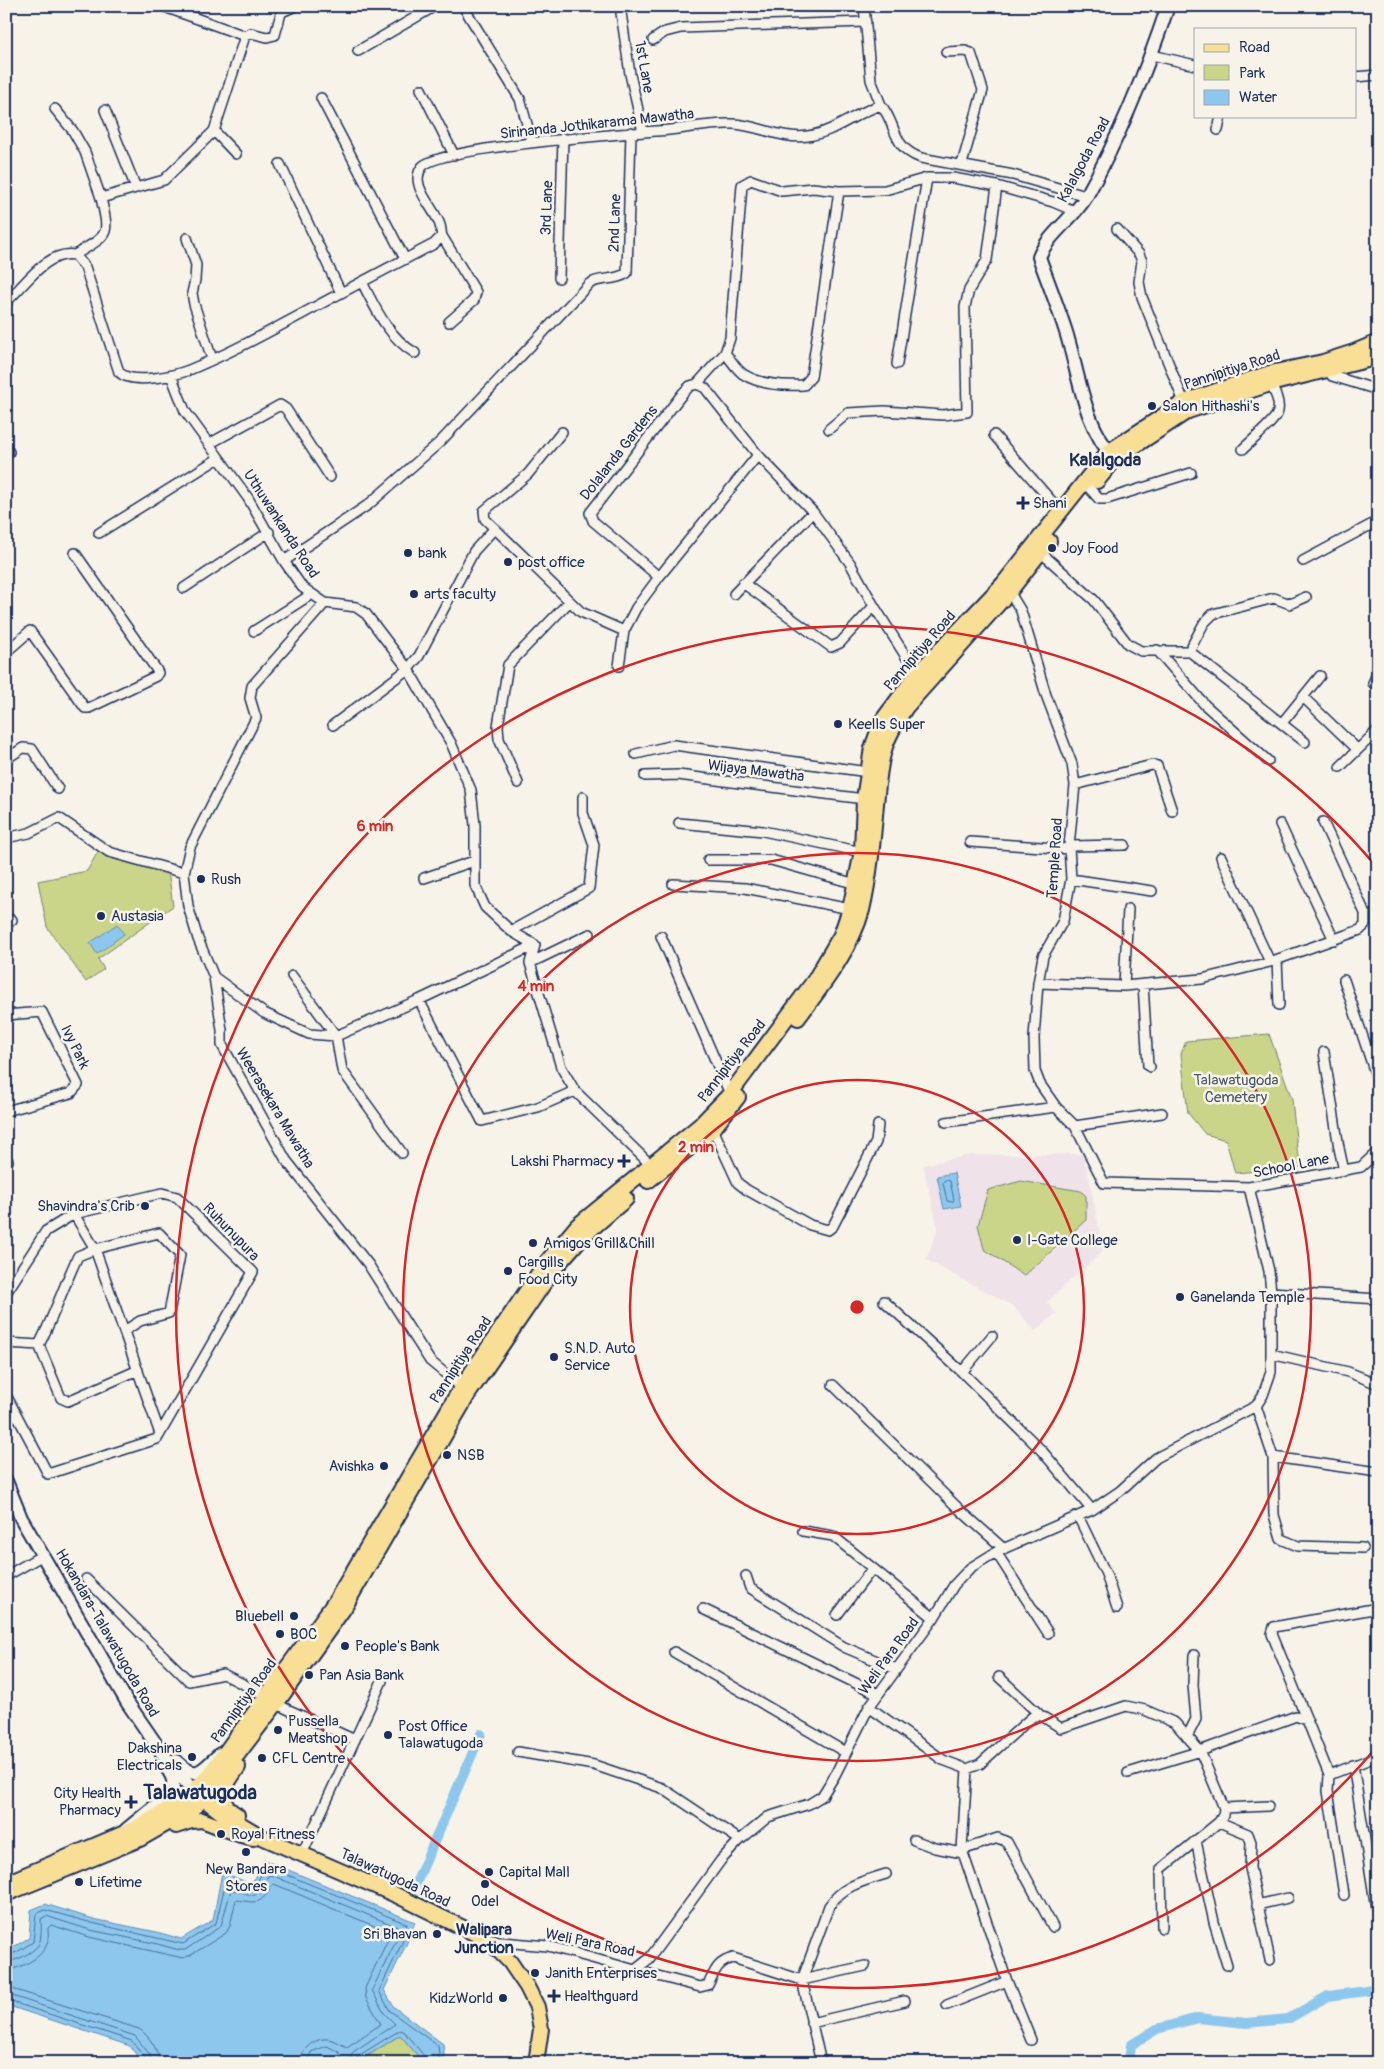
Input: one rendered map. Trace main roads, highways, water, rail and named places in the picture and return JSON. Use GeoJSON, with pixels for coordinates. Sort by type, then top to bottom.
{"type":"FeatureCollection","features":[{"type":"Feature","properties":{"kind":"main road","name":"Kalalgoda Road"},"geometry":{"type":"LineString","coordinates":[[1112,456],[1090,418],[1066,332],[1039,257],[1044,245],[1077,212],[1086,196],[1122,125],[1152,55],[1168,6]]}},
{"type":"Feature","properties":{"kind":"main road","name":"Pannipitiya Road"},"geometry":{"type":"LineString","coordinates":[[465,1391],[553,1270],[581,1238],[617,1206],[713,1129],[822,986],[850,940],[861,911],[872,853],[879,773],[884,748],[893,726],[906,706],[1090,489],[1112,456],[1188,411],[1325,366],[1378,342]]}},
{"type":"Feature","properties":{"kind":"main road","name":"Pannipitiya Road"},"geometry":{"type":"LineString","coordinates":[[1037,550],[1061,512],[1112,456],[1184,402],[1270,373],[1367,360],[1378,355]]}},
{"type":"Feature","properties":{"kind":"main road","name":"Pannipitiya Road"},"geometry":{"type":"LineString","coordinates":[[6,1894],[148,1835],[189,1812],[233,1744],[272,1700],[344,1608],[465,1391],[545,1264],[577,1226],[699,1126],[730,1094],[814,981],[841,935],[850,909],[862,852],[864,799],[872,748],[882,721],[917,674],[1007,588]]}},
{"type":"Feature","properties":{"kind":"main road","name":"Hokandara-Talawatugoda Road"},"geometry":{"type":"LineString","coordinates":[[6,1481],[21,1518],[120,1690],[152,1739],[198,1796]]}},
{"type":"Feature","properties":{"kind":"main road","name":"Pannipitiya Road"},"geometry":{"type":"LineString","coordinates":[[6,1883],[118,1836],[198,1796],[254,1733],[272,1700]]}},
{"type":"Feature","properties":{"kind":"main road"},"geometry":{"type":"LineString","coordinates":[[254,1733],[247,1753],[226,1786],[222,1799],[230,1811],[276,1843]]}},
{"type":"Feature","properties":{"kind":"main road"},"geometry":{"type":"LineString","coordinates":[[152,1739],[189,1772],[194,1773],[198,1772],[233,1744]]}},
{"type":"Feature","properties":{"kind":"main road"},"geometry":{"type":"LineString","coordinates":[[118,1836],[166,1799],[174,1788],[171,1774],[152,1739]]}},
{"type":"Feature","properties":{"kind":"main road","name":"Talawatugoda Road"},"geometry":{"type":"LineString","coordinates":[[198,1796],[240,1825],[276,1843],[396,1895],[488,1940],[510,1962],[527,1986],[537,2007],[541,2029],[536,2063]]}},
{"type":"Feature","properties":{"kind":"main road"},"geometry":{"type":"LineString","coordinates":[[148,1835],[191,1820],[202,1820],[241,1835],[276,1843]]}},
{"type":"Feature","properties":{"kind":"water"},"geometry":{"type":"Polygon","coordinates":[[[117,924],[124,934],[97,954],[90,943],[117,924]]]}},
{"type":"Feature","properties":{"kind":"water"},"geometry":{"type":"Polygon","coordinates":[[[954,1173],[961,1206],[944,1209],[937,1176],[954,1173]]]}},
{"type":"Feature","properties":{"kind":"water"},"geometry":{"type":"Polygon","coordinates":[[[264,1860],[415,1922],[384,1990],[394,2007],[443,2044],[445,2063],[424,2063],[400,2035],[374,2052],[347,2061],[326,2057],[314,2063],[142,2063],[130,2046],[6,2005],[6,1951],[29,1938],[31,1910],[45,1904],[93,1919],[157,1932],[181,1939],[213,1920],[222,1872],[251,1884],[264,1860]]]}},
{"type":"Feature","properties":{"kind":"waterway"},"geometry":{"type":"LineString","coordinates":[[414,1888],[481,1734]]}},
{"type":"Feature","properties":{"kind":"waterway"},"geometry":{"type":"LineString","coordinates":[[1129,2063],[1131,2045],[1157,2029],[1198,2018],[1246,2023],[1288,2019],[1328,1996],[1367,1991],[1378,1985]]}},
{"type":"Feature","properties":{"kind":"place","name":"Salon Hithashi's"},"geometry":{"type":"Point","coordinates":[1152,406]}},
{"type":"Feature","properties":{"kind":"place","name":"Shani"},"geometry":{"type":"Point","coordinates":[1023,503]}},
{"type":"Feature","properties":{"kind":"place","name":"Joy Food"},"geometry":{"type":"Point","coordinates":[1052,548]}},
{"type":"Feature","properties":{"kind":"place","name":"bank"},"geometry":{"type":"Point","coordinates":[408,553]}},
{"type":"Feature","properties":{"kind":"place","name":"post office"},"geometry":{"type":"Point","coordinates":[508,562]}},
{"type":"Feature","properties":{"kind":"place","name":"arts faculty"},"geometry":{"type":"Point","coordinates":[414,594]}},
{"type":"Feature","properties":{"kind":"place","name":"Keells Super"},"geometry":{"type":"Point","coordinates":[838,724]}},
{"type":"Feature","properties":{"kind":"place","name":"Rush"},"geometry":{"type":"Point","coordinates":[201,879]}},
{"type":"Feature","properties":{"kind":"place","name":"Austasia"},"geometry":{"type":"Point","coordinates":[101,916]}},
{"type":"Feature","properties":{"kind":"place","name":"Lakshi Pharmacy"},"geometry":{"type":"Point","coordinates":[624,1161]}},
{"type":"Feature","properties":{"kind":"place","name":"Shavindra's Crib"},"geometry":{"type":"Point","coordinates":[145,1206]}},
{"type":"Feature","properties":{"kind":"place","name":"I-Gate College"},"geometry":{"type":"Point","coordinates":[1017,1240]}},
{"type":"Feature","properties":{"kind":"place","name":"Amigos Grill&Chill"},"geometry":{"type":"Point","coordinates":[533,1243]}},
{"type":"Feature","properties":{"kind":"place","name":"Cargills Food City"},"geometry":{"type":"Point","coordinates":[508,1271]}},
{"type":"Feature","properties":{"kind":"place","name":"Ganelanda Temple"},"geometry":{"type":"Point","coordinates":[1180,1297]}},
{"type":"Feature","properties":{"kind":"place","name":"S.N.D. Auto Service"},"geometry":{"type":"Point","coordinates":[554,1357]}},
{"type":"Feature","properties":{"kind":"place","name":"NSB"},"geometry":{"type":"Point","coordinates":[447,1455]}},
{"type":"Feature","properties":{"kind":"place","name":"Avishka"},"geometry":{"type":"Point","coordinates":[384,1466]}},
{"type":"Feature","properties":{"kind":"place","name":"Bluebell"},"geometry":{"type":"Point","coordinates":[294,1616]}},
{"type":"Feature","properties":{"kind":"place","name":"BOC"},"geometry":{"type":"Point","coordinates":[280,1634]}},
{"type":"Feature","properties":{"kind":"place","name":"People's Bank"},"geometry":{"type":"Point","coordinates":[345,1646]}},
{"type":"Feature","properties":{"kind":"place","name":"Pan Asia Bank"},"geometry":{"type":"Point","coordinates":[309,1675]}},
{"type":"Feature","properties":{"kind":"place","name":"Pussella Meatshop"},"geometry":{"type":"Point","coordinates":[278,1730]}},
{"type":"Feature","properties":{"kind":"place","name":"Post Office Talawatugoda"},"geometry":{"type":"Point","coordinates":[388,1735]}},
{"type":"Feature","properties":{"kind":"place","name":"Dakshina Electricals"},"geometry":{"type":"Point","coordinates":[192,1757]}},
{"type":"Feature","properties":{"kind":"place","name":"CFL Centre"},"geometry":{"type":"Point","coordinates":[262,1758]}},
{"type":"Feature","properties":{"kind":"place","name":"City Health Pharmacy"},"geometry":{"type":"Point","coordinates":[131,1802]}},
{"type":"Feature","properties":{"kind":"place","name":"Royal Fitness"},"geometry":{"type":"Point","coordinates":[221,1834]}},
{"type":"Feature","properties":{"kind":"place","name":"New Bandara Stores"},"geometry":{"type":"Point","coordinates":[246,1852]}},
{"type":"Feature","properties":{"kind":"place","name":"Capital Mall"},"geometry":{"type":"Point","coordinates":[489,1872]}},
{"type":"Feature","properties":{"kind":"place","name":"Lifetime"},"geometry":{"type":"Point","coordinates":[79,1882]}},
{"type":"Feature","properties":{"kind":"place","name":"Odel"},"geometry":{"type":"Point","coordinates":[485,1884]}},
{"type":"Feature","properties":{"kind":"place","name":"Sri Bhavan"},"geometry":{"type":"Point","coordinates":[437,1934]}},
{"type":"Feature","properties":{"kind":"place","name":"Janith Enterprises"},"geometry":{"type":"Point","coordinates":[535,1973]}},
{"type":"Feature","properties":{"kind":"place","name":"Healthguard"},"geometry":{"type":"Point","coordinates":[554,1996]}},
{"type":"Feature","properties":{"kind":"place","name":"KidzWorld"},"geometry":{"type":"Point","coordinates":[503,1998]}},
{"type":"Feature","properties":{"kind":"district","name":"Kalalgoda"},"geometry":{"type":"Point","coordinates":[1105,460]}},
{"type":"Feature","properties":{"kind":"district","name":"Talawatugoda"},"geometry":{"type":"Point","coordinates":[200,1792]}},
{"type":"Feature","properties":{"kind":"district","name":"Walipara Junction"},"geometry":{"type":"Point","coordinates":[484,1939]}},
{"type":"Feature","properties":{"kind":"park label","name":"Talawatugoda Cemetery"},"geometry":{"type":"Point","coordinates":[1236,1088]}}]}
